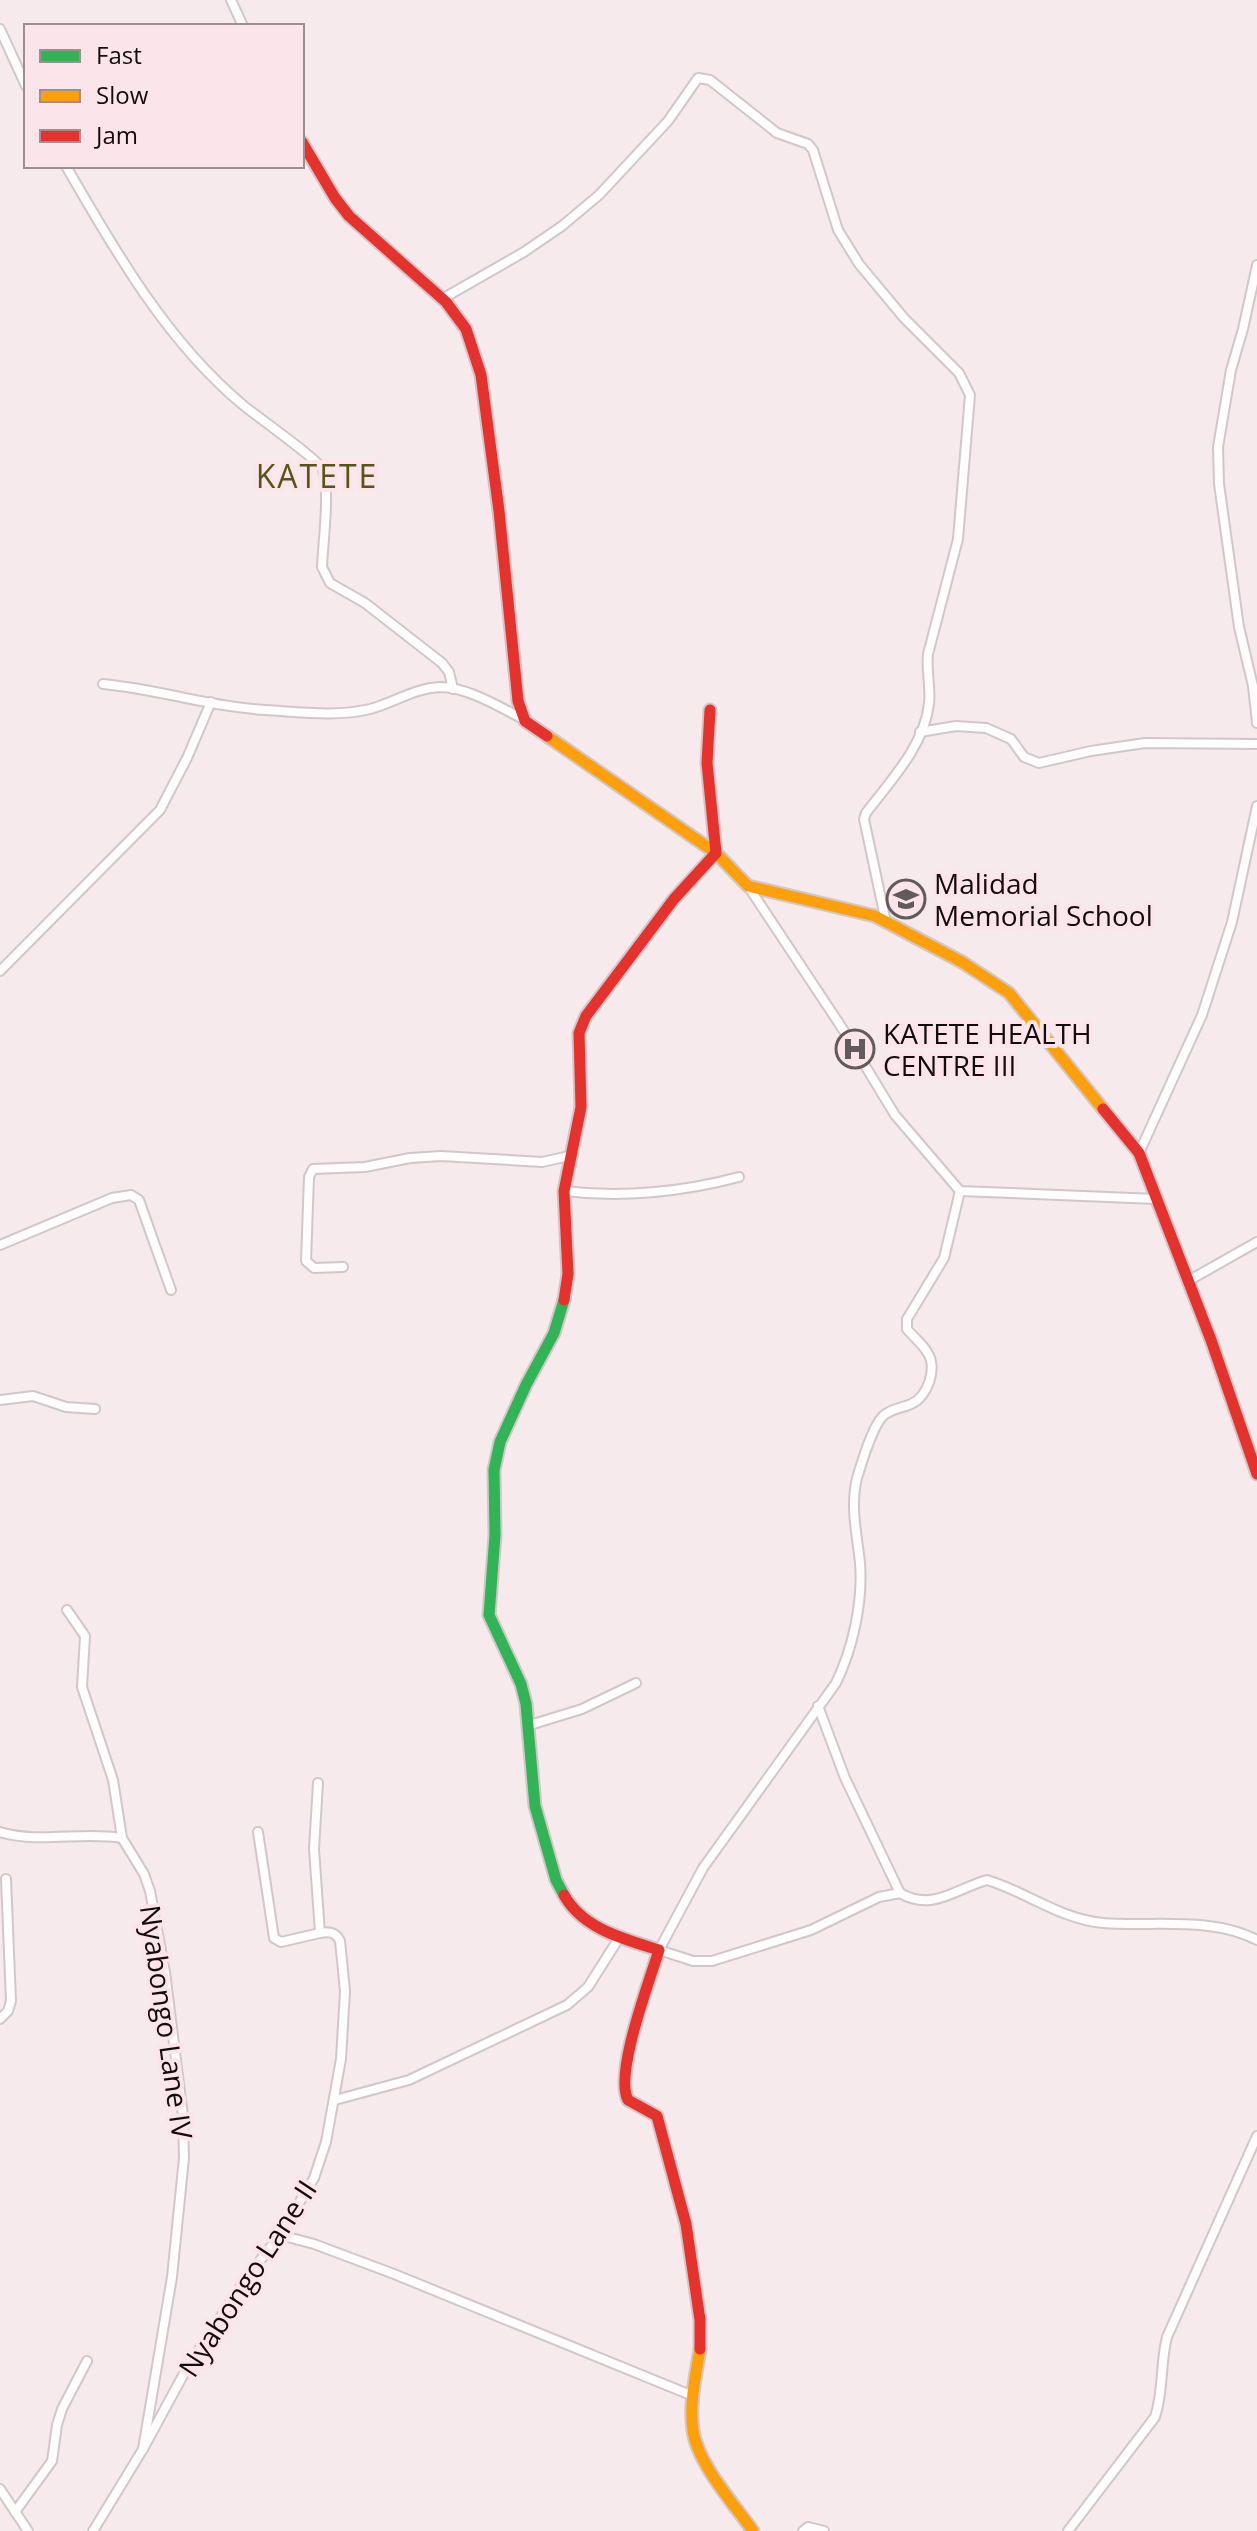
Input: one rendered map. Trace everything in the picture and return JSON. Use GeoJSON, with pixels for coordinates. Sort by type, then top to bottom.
{"type":"FeatureCollection","features":[{"type":"Feature","properties":{"kind":"street"},"geometry":{"type":"LineString","coordinates":[[231,0],[242,24]]}},
{"type":"Feature","properties":{"kind":"street"},"geometry":{"type":"LineString","coordinates":[[0,29],[24,82]]}},
{"type":"Feature","properties":{"kind":"street"},"geometry":{"type":"LineString","coordinates":[[442,299],[524,252],[599,195],[668,121],[698,78],[710,80],[777,133],[808,144],[813,150],[838,230],[859,264],[904,318],[959,373],[970,395],[958,539],[926,668],[930,686],[929,705],[907,759],[864,819],[886,922]]}},
{"type":"Feature","properties":{"kind":"street"},"geometry":{"type":"LineString","coordinates":[[304,145],[349,216],[442,299],[466,329],[481,375],[508,584],[516,687],[525,721]]}},
{"type":"Feature","properties":{"kind":"street"},"geometry":{"type":"LineString","coordinates":[[67,168],[135,278],[184,347],[236,399],[321,466],[325,486],[322,567],[325,577],[434,655],[449,672],[453,689]]}},
{"type":"Feature","properties":{"kind":"street"},"geometry":{"type":"LineString","coordinates":[[1257,265],[1231,370],[1218,447],[1221,498],[1239,627],[1253,686],[1257,723]]}},
{"type":"Feature","properties":{"kind":"street"},"geometry":{"type":"LineString","coordinates":[[103,684],[132,686],[262,710],[352,712],[439,687],[453,689],[525,721],[716,853],[748,886],[844,1031],[895,1115],[960,1191],[1156,1199]]}},
{"type":"Feature","properties":{"kind":"street"},"geometry":{"type":"LineString","coordinates":[[0,971],[160,810],[211,702]]}},
{"type":"Feature","properties":{"kind":"street"},"geometry":{"type":"LineString","coordinates":[[710,710],[706,733],[706,786],[716,853]]}},
{"type":"Feature","properties":{"kind":"street"},"geometry":{"type":"LineString","coordinates":[[920,732],[956,726],[986,728],[1011,739],[1024,757],[1039,763],[1145,743],[1257,744]]}},
{"type":"Feature","properties":{"kind":"street"},"geometry":{"type":"LineString","coordinates":[[1139,1153],[1202,1015],[1232,922],[1257,806]]}},
{"type":"Feature","properties":{"kind":"street"},"geometry":{"type":"LineString","coordinates":[[716,853],[674,899],[586,1016],[579,1033],[581,1107],[564,1191],[568,1274],[563,1307],[554,1333],[500,1442],[493,1482],[495,1535],[489,1615],[521,1684],[530,1725],[535,1806],[556,1880],[571,1907],[597,1927],[619,1938],[693,1961],[712,1961],[811,1930],[879,1897],[900,1893]]}},
{"type":"Feature","properties":{"kind":"street"},"geometry":{"type":"LineString","coordinates":[[748,886],[875,916],[962,962],[1009,993],[1139,1153],[1257,1474]]}},
{"type":"Feature","properties":{"kind":"street"},"geometry":{"type":"LineString","coordinates":[[343,1267],[314,1268],[306,1261],[309,1177],[313,1169],[365,1167],[410,1158],[441,1156],[542,1162],[569,1156]]}},
{"type":"Feature","properties":{"kind":"street"},"geometry":{"type":"LineString","coordinates":[[564,1191],[620,1194],[701,1187],[739,1177]]}},
{"type":"Feature","properties":{"kind":"street"},"geometry":{"type":"LineString","coordinates":[[753,2531],[701,2455],[693,2431],[693,2396],[701,2341],[686,2224],[657,2116],[632,2104],[625,2096],[623,2084],[639,2015],[659,1950],[703,1868],[842,1669],[860,1593],[853,1501],[858,1478],[884,1414],[912,1404],[921,1398],[927,1388],[933,1366],[928,1353],[907,1329],[907,1319],[944,1258],[960,1191]]}},
{"type":"Feature","properties":{"kind":"street"},"geometry":{"type":"LineString","coordinates":[[0,1245],[101,1203],[131,1195],[139,1200],[171,1290]]}},
{"type":"Feature","properties":{"kind":"street"},"geometry":{"type":"LineString","coordinates":[[1188,1281],[1257,1242]]}},
{"type":"Feature","properties":{"kind":"street"},"geometry":{"type":"LineString","coordinates":[[0,1400],[33,1396],[66,1407],[95,1409]]}},
{"type":"Feature","properties":{"kind":"street","name":"Nyabongo Lane IV"},"geometry":{"type":"LineString","coordinates":[[67,1610],[85,1636],[82,1687],[113,1780],[122,1838],[144,1874],[150,1891],[165,1972],[185,2141],[166,2321],[143,2449]]}},
{"type":"Feature","properties":{"kind":"street"},"geometry":{"type":"LineString","coordinates":[[530,1725],[582,1709],[636,1683]]}},
{"type":"Feature","properties":{"kind":"street"},"geometry":{"type":"LineString","coordinates":[[818,1706],[845,1778],[900,1893],[914,1901],[931,1902],[987,1880],[1066,1916],[1103,1923],[1154,1922],[1224,1929],[1257,1940]]}},
{"type":"Feature","properties":{"kind":"street"},"geometry":{"type":"LineString","coordinates":[[258,1832],[274,1938],[281,1942],[320,1933],[314,1849],[318,1783]]}},
{"type":"Feature","properties":{"kind":"street"},"geometry":{"type":"LineString","coordinates":[[0,1832],[33,1839],[94,1835],[122,1838]]}},
{"type":"Feature","properties":{"kind":"street"},"geometry":{"type":"LineString","coordinates":[[0,2019],[8,2011],[11,2001],[6,1879]]}},
{"type":"Feature","properties":{"kind":"street","name":"Nyabongo Lane II"},"geometry":{"type":"LineString","coordinates":[[93,2531],[202,2344],[280,2235],[314,2178],[335,2100],[343,2029],[344,1972],[338,1936],[328,1931],[320,1933]]}},
{"type":"Feature","properties":{"kind":"street"},"geometry":{"type":"LineString","coordinates":[[335,2100],[409,2080],[567,2005],[588,1987],[619,1938]]}},
{"type":"Feature","properties":{"kind":"street"},"geometry":{"type":"LineString","coordinates":[[1068,2531],[1155,2417],[1163,2395],[1162,2355],[1167,2337],[1257,2136]]}},
{"type":"Feature","properties":{"kind":"street"},"geometry":{"type":"LineString","coordinates":[[280,2235],[314,2244],[394,2274],[693,2396]]}},
{"type":"Feature","properties":{"kind":"street"},"geometry":{"type":"LineString","coordinates":[[15,2512],[52,2461],[62,2409],[87,2361]]}},
{"type":"Feature","properties":{"kind":"street"},"geometry":{"type":"LineString","coordinates":[[0,2489],[28,2531]]}},
{"type":"Feature","properties":{"kind":"street"},"geometry":{"type":"LineString","coordinates":[[803,2531],[808,2527],[824,2531]]}},
{"type":"Feature","properties":{"kind":"traffic: fast"},"geometry":{"type":"LineString","coordinates":[[564,1300],[554,1333],[500,1442],[494,1470],[495,1535],[489,1615],[521,1684],[526,1704],[535,1806],[556,1880],[564,1895]]}},
{"type":"Feature","properties":{"kind":"traffic: slow"},"geometry":{"type":"LineString","coordinates":[[547,736],[716,853],[748,886],[875,916],[962,962],[1009,993],[1103,1109]]}},
{"type":"Feature","properties":{"kind":"traffic: slow"},"geometry":{"type":"LineString","coordinates":[[700,2349],[692,2410],[696,2443],[717,2483],[753,2531]]}},
{"type":"Feature","properties":{"kind":"traffic: jam"},"geometry":{"type":"LineString","coordinates":[[304,145],[349,216],[446,302],[466,329],[481,375],[499,511],[518,701],[525,721],[547,736]]}},
{"type":"Feature","properties":{"kind":"traffic: jam"},"geometry":{"type":"LineString","coordinates":[[564,1300],[568,1274],[564,1191],[581,1107],[579,1033],[586,1016],[674,899],[716,853],[707,763],[710,710]]}},
{"type":"Feature","properties":{"kind":"traffic: jam"},"geometry":{"type":"LineString","coordinates":[[1103,1109],[1139,1153],[1211,1340],[1257,1474]]}},
{"type":"Feature","properties":{"kind":"traffic: jam"},"geometry":{"type":"LineString","coordinates":[[564,1895],[572,1907],[593,1924],[619,1937],[659,1950],[629,2049],[625,2087],[628,2100],[657,2116],[686,2224],[700,2320],[700,2349]]}},
{"type":"Feature","properties":{"kind":"place","name":"Malidad Memorial School"},"geometry":{"type":"Point","coordinates":[906,899]}},
{"type":"Feature","properties":{"kind":"place","name":"KATETE HEALTH CENTRE III"},"geometry":{"type":"Point","coordinates":[855,1049]}},
{"type":"Feature","properties":{"kind":"district","name":"KATETE"},"geometry":{"type":"Point","coordinates":[317,475]}}]}
